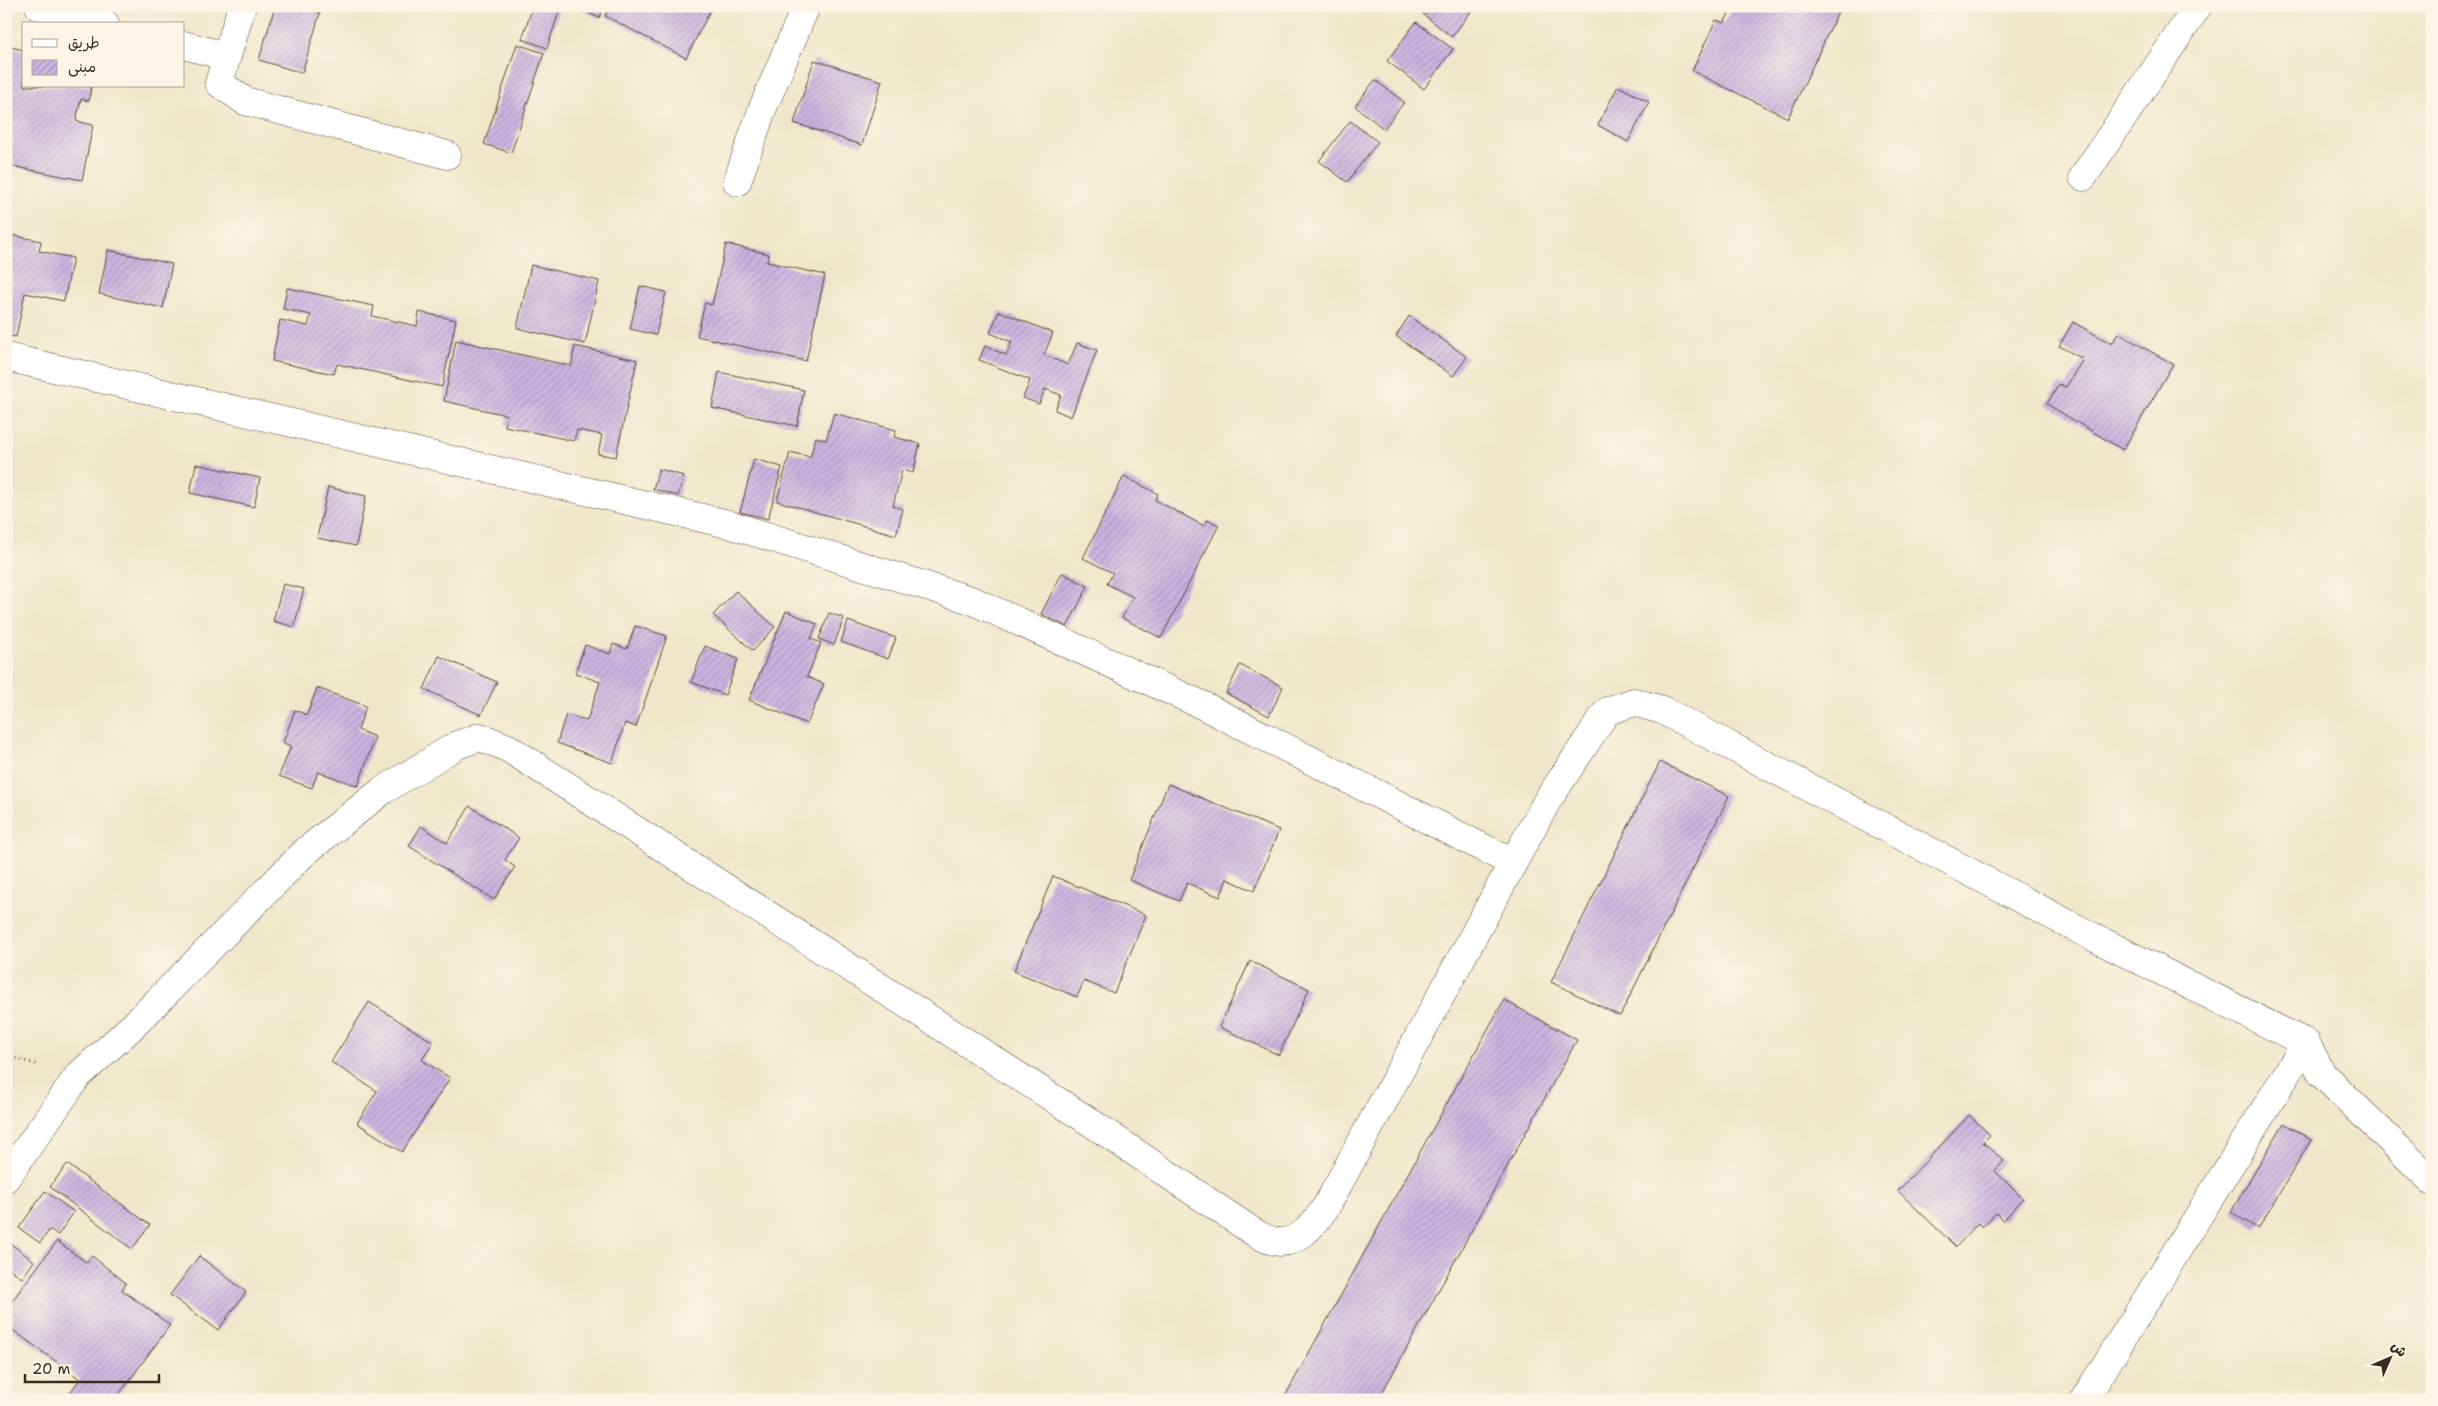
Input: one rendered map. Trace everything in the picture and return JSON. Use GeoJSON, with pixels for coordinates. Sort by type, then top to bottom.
{"type":"FeatureCollection","features":[{"type":"Feature","properties":{"kind":"street"},"geometry":{"type":"LineString","coordinates":[[39,6],[98,22]]}},
{"type":"Feature","properties":{"kind":"street"},"geometry":{"type":"LineString","coordinates":[[242,6],[219,83],[245,101],[447,155]]}},
{"type":"Feature","properties":{"kind":"street"},"geometry":{"type":"LineString","coordinates":[[737,182],[762,110],[806,6]]}},
{"type":"Feature","properties":{"kind":"street"},"geometry":{"type":"LineString","coordinates":[[2083,177],[2198,6]]}},
{"type":"Feature","properties":{"kind":"street"},"geometry":{"type":"LineString","coordinates":[[185,45],[226,56]]}},
{"type":"Feature","properties":{"kind":"street"},"geometry":{"type":"LineString","coordinates":[[6,357],[728,524],[971,600],[1202,706],[1513,863]]}},
{"type":"Feature","properties":{"kind":"street"},"geometry":{"type":"LineString","coordinates":[[6,1178],[78,1076],[135,1024],[306,851],[382,791],[457,745],[480,736],[508,748],[1078,1115],[1252,1232],[1274,1242],[1292,1241],[1313,1226],[1326,1207],[1547,801],[1607,711],[1634,702],[1662,710],[2094,937],[2306,1043],[2322,1074],[2432,1181]]}},
{"type":"Feature","properties":{"kind":"street"},"geometry":{"type":"LineString","coordinates":[[2084,1400],[2306,1043]]}},
{"type":"Feature","properties":{"kind":"building"},"geometry":{"type":"Polygon","coordinates":[[[275,6],[296,6],[320,13],[302,73],[259,60],[275,6]]]}},
{"type":"Feature","properties":{"kind":"building"},"geometry":{"type":"Polygon","coordinates":[[[533,6],[561,6],[547,48],[522,39],[533,6]]]}},
{"type":"Feature","properties":{"kind":"building"},"geometry":{"type":"Polygon","coordinates":[[[574,6],[605,6],[599,18],[574,6]]]}},
{"type":"Feature","properties":{"kind":"building"},"geometry":{"type":"Polygon","coordinates":[[[610,6],[712,7],[686,58],[605,16],[610,6]]]}},
{"type":"Feature","properties":{"kind":"building"},"geometry":{"type":"Polygon","coordinates":[[[1429,6],[1475,6],[1452,37],[1423,14],[1429,6]]]}},
{"type":"Feature","properties":{"kind":"building"},"geometry":{"type":"Polygon","coordinates":[[[1733,6],[1841,6],[1788,118],[1692,71],[1716,20],[1724,23],[1733,6]]]}},
{"type":"Feature","properties":{"kind":"building"},"geometry":{"type":"Polygon","coordinates":[[[1416,22],[1453,49],[1424,89],[1387,61],[1416,22]]]}},
{"type":"Feature","properties":{"kind":"building"},"geometry":{"type":"Polygon","coordinates":[[[517,44],[544,53],[511,153],[484,144],[517,44]]]}},
{"type":"Feature","properties":{"kind":"building"},"geometry":{"type":"Polygon","coordinates":[[[6,46],[22,50],[22,88],[91,88],[89,101],[81,99],[76,121],[93,125],[82,180],[6,165],[6,102],[12,75],[6,74],[6,46]]]}},
{"type":"Feature","properties":{"kind":"building"},"geometry":{"type":"Polygon","coordinates":[[[814,60],[882,81],[862,145],[794,123],[814,60]]]}},
{"type":"Feature","properties":{"kind":"building"},"geometry":{"type":"Polygon","coordinates":[[[1375,80],[1404,102],[1384,129],[1355,106],[1375,80]]]}},
{"type":"Feature","properties":{"kind":"building"},"geometry":{"type":"Polygon","coordinates":[[[1618,86],[1649,102],[1628,142],[1598,125],[1618,86]]]}},
{"type":"Feature","properties":{"kind":"building"},"geometry":{"type":"Polygon","coordinates":[[[1350,121],[1378,142],[1347,182],[1319,161],[1350,121]]]}},
{"type":"Feature","properties":{"kind":"building"},"geometry":{"type":"Polygon","coordinates":[[[6,234],[41,241],[39,251],[73,258],[64,301],[25,293],[16,337],[6,335],[6,234]]]}},
{"type":"Feature","properties":{"kind":"building"},"geometry":{"type":"Polygon","coordinates":[[[726,244],[769,254],[767,262],[825,275],[806,361],[697,336],[705,303],[712,305],[726,244]]]}},
{"type":"Feature","properties":{"kind":"building"},"geometry":{"type":"Polygon","coordinates":[[[108,250],[172,264],[163,308],[99,294],[108,250]]]}},
{"type":"Feature","properties":{"kind":"building"},"geometry":{"type":"Polygon","coordinates":[[[531,265],[599,281],[585,344],[517,328],[531,265]]]}},
{"type":"Feature","properties":{"kind":"building"},"geometry":{"type":"Polygon","coordinates":[[[640,286],[666,292],[656,335],[630,329],[640,286]]]}},
{"type":"Feature","properties":{"kind":"building"},"geometry":{"type":"Polygon","coordinates":[[[287,288],[374,306],[372,316],[417,326],[419,312],[456,320],[442,387],[337,364],[334,374],[272,361],[280,320],[308,326],[311,315],[283,309],[287,288]]]}},
{"type":"Feature","properties":{"kind":"building"},"geometry":{"type":"Polygon","coordinates":[[[999,311],[1053,333],[1044,355],[1068,365],[1077,343],[1097,350],[1071,417],[1055,410],[1061,395],[1045,389],[1039,404],[1023,398],[1030,380],[979,360],[985,346],[1006,355],[1012,342],[990,333],[999,311]]]}},
{"type":"Feature","properties":{"kind":"building"},"geometry":{"type":"Polygon","coordinates":[[[1409,316],[1467,357],[1453,376],[1396,336],[1409,316]]]}},
{"type":"Feature","properties":{"kind":"building"},"geometry":{"type":"Polygon","coordinates":[[[2073,322],[2112,344],[2118,333],[2173,364],[2123,450],[2047,404],[2059,384],[2066,387],[2083,359],[2059,346],[2073,322]]]}},
{"type":"Feature","properties":{"kind":"building"},"geometry":{"type":"Polygon","coordinates":[[[456,340],[571,366],[575,346],[637,360],[616,457],[598,454],[602,435],[577,430],[574,441],[505,426],[507,415],[444,401],[456,340]]]}},
{"type":"Feature","properties":{"kind":"building"},"geometry":{"type":"Polygon","coordinates":[[[719,372],[804,390],[797,426],[712,408],[719,372]]]}},
{"type":"Feature","properties":{"kind":"building"},"geometry":{"type":"Polygon","coordinates":[[[834,413],[896,430],[894,437],[920,444],[913,473],[902,470],[893,506],[903,509],[896,535],[777,501],[790,452],[810,457],[816,437],[826,440],[834,413]]]}},
{"type":"Feature","properties":{"kind":"building"},"geometry":{"type":"Polygon","coordinates":[[[754,459],[782,467],[768,519],[740,512],[754,459]]]}},
{"type":"Feature","properties":{"kind":"building"},"geometry":{"type":"Polygon","coordinates":[[[196,464],[260,478],[254,507],[190,493],[196,464]]]}},
{"type":"Feature","properties":{"kind":"building"},"geometry":{"type":"Polygon","coordinates":[[[659,469],[684,476],[678,496],[653,489],[659,469]]]}},
{"type":"Feature","properties":{"kind":"building"},"geometry":{"type":"Polygon","coordinates":[[[1124,476],[1158,494],[1155,500],[1204,526],[1207,520],[1219,525],[1161,638],[1122,618],[1133,597],[1107,584],[1113,573],[1083,558],[1124,476]]]}},
{"type":"Feature","properties":{"kind":"building"},"geometry":{"type":"Polygon","coordinates":[[[328,487],[366,496],[356,546],[317,538],[328,487]]]}},
{"type":"Feature","properties":{"kind":"building"},"geometry":{"type":"Polygon","coordinates":[[[1062,573],[1088,586],[1067,627],[1041,614],[1062,573]]]}},
{"type":"Feature","properties":{"kind":"building"},"geometry":{"type":"Polygon","coordinates":[[[283,584],[304,589],[294,627],[273,621],[283,584]]]}},
{"type":"Feature","properties":{"kind":"building"},"geometry":{"type":"Polygon","coordinates":[[[736,591],[775,627],[753,651],[713,615],[736,591]]]}},
{"type":"Feature","properties":{"kind":"building"},"geometry":{"type":"Polygon","coordinates":[[[786,611],[817,624],[811,639],[821,643],[807,677],[824,684],[807,724],[749,700],[786,611]]]}},
{"type":"Feature","properties":{"kind":"building"},"geometry":{"type":"Polygon","coordinates":[[[829,613],[844,618],[834,645],[819,639],[829,613]]]}},
{"type":"Feature","properties":{"kind":"building"},"geometry":{"type":"Polygon","coordinates":[[[848,621],[896,638],[888,659],[841,642],[848,621]]]}},
{"type":"Feature","properties":{"kind":"building"},"geometry":{"type":"Polygon","coordinates":[[[635,626],[667,636],[636,727],[625,723],[612,763],[557,743],[566,714],[587,721],[600,682],[575,673],[585,645],[610,654],[613,644],[627,649],[635,626]]]}},
{"type":"Feature","properties":{"kind":"building"},"geometry":{"type":"Polygon","coordinates":[[[705,646],[738,659],[725,695],[691,682],[705,646]]]}},
{"type":"Feature","properties":{"kind":"building"},"geometry":{"type":"Polygon","coordinates":[[[439,656],[497,682],[481,715],[424,689],[439,656]]]}},
{"type":"Feature","properties":{"kind":"building"},"geometry":{"type":"Polygon","coordinates":[[[1240,665],[1283,687],[1269,716],[1226,693],[1240,665]]]}},
{"type":"Feature","properties":{"kind":"building"},"geometry":{"type":"Polygon","coordinates":[[[317,688],[366,706],[358,730],[375,737],[358,786],[318,772],[312,788],[279,776],[291,746],[283,743],[295,710],[307,715],[317,688]]]}},
{"type":"Feature","properties":{"kind":"building"},"geometry":{"type":"Polygon","coordinates":[[[1660,762],[1729,796],[1620,1016],[1551,982],[1660,762]]]}},
{"type":"Feature","properties":{"kind":"building"},"geometry":{"type":"Polygon","coordinates":[[[1168,784],[1279,830],[1254,891],[1227,879],[1220,897],[1187,883],[1179,901],[1129,880],[1168,784]]]}},
{"type":"Feature","properties":{"kind":"building"},"geometry":{"type":"Polygon","coordinates":[[[470,806],[519,838],[505,860],[515,867],[494,900],[409,846],[421,826],[447,843],[470,806]]]}},
{"type":"Feature","properties":{"kind":"building"},"geometry":{"type":"Polygon","coordinates":[[[1053,876],[1146,915],[1114,993],[1084,981],[1077,997],[1014,971],[1053,876]]]}},
{"type":"Feature","properties":{"kind":"building"},"geometry":{"type":"Polygon","coordinates":[[[1250,961],[1309,989],[1279,1055],[1219,1027],[1250,961]]]}},
{"type":"Feature","properties":{"kind":"building"},"geometry":{"type":"Polygon","coordinates":[[[1504,1000],[1577,1040],[1378,1400],[1283,1400],[1504,1000]]]}},
{"type":"Feature","properties":{"kind":"building"},"geometry":{"type":"Polygon","coordinates":[[[369,1002],[433,1042],[422,1060],[450,1078],[402,1152],[357,1123],[377,1091],[331,1062],[369,1002]]]}},
{"type":"Feature","properties":{"kind":"building"},"geometry":{"type":"Polygon","coordinates":[[[1969,1115],[1990,1135],[1983,1142],[2004,1161],[1995,1171],[2023,1199],[2003,1221],[1996,1213],[1982,1227],[1978,1223],[1956,1247],[1898,1191],[1969,1115]]]}},
{"type":"Feature","properties":{"kind":"building"},"geometry":{"type":"Polygon","coordinates":[[[2284,1123],[2311,1140],[2258,1229],[2231,1212],[2284,1123]]]}},
{"type":"Feature","properties":{"kind":"building"},"geometry":{"type":"Polygon","coordinates":[[[67,1164],[150,1225],[132,1249],[50,1187],[67,1164]]]}},
{"type":"Feature","properties":{"kind":"building"},"geometry":{"type":"Polygon","coordinates":[[[45,1191],[74,1212],[58,1235],[50,1229],[40,1243],[19,1228],[45,1191]]]}},
{"type":"Feature","properties":{"kind":"building"},"geometry":{"type":"Polygon","coordinates":[[[7,1241],[34,1261],[22,1278],[6,1266],[7,1241]]]}},
{"type":"Feature","properties":{"kind":"building"},"geometry":{"type":"Polygon","coordinates":[[[57,1241],[87,1263],[92,1256],[126,1283],[122,1290],[170,1325],[115,1400],[68,1400],[66,1398],[80,1379],[6,1325],[6,1309],[57,1241]]]}},
{"type":"Feature","properties":{"kind":"building"},"geometry":{"type":"Polygon","coordinates":[[[199,1256],[246,1292],[218,1330],[170,1295],[199,1256]]]}}]}
